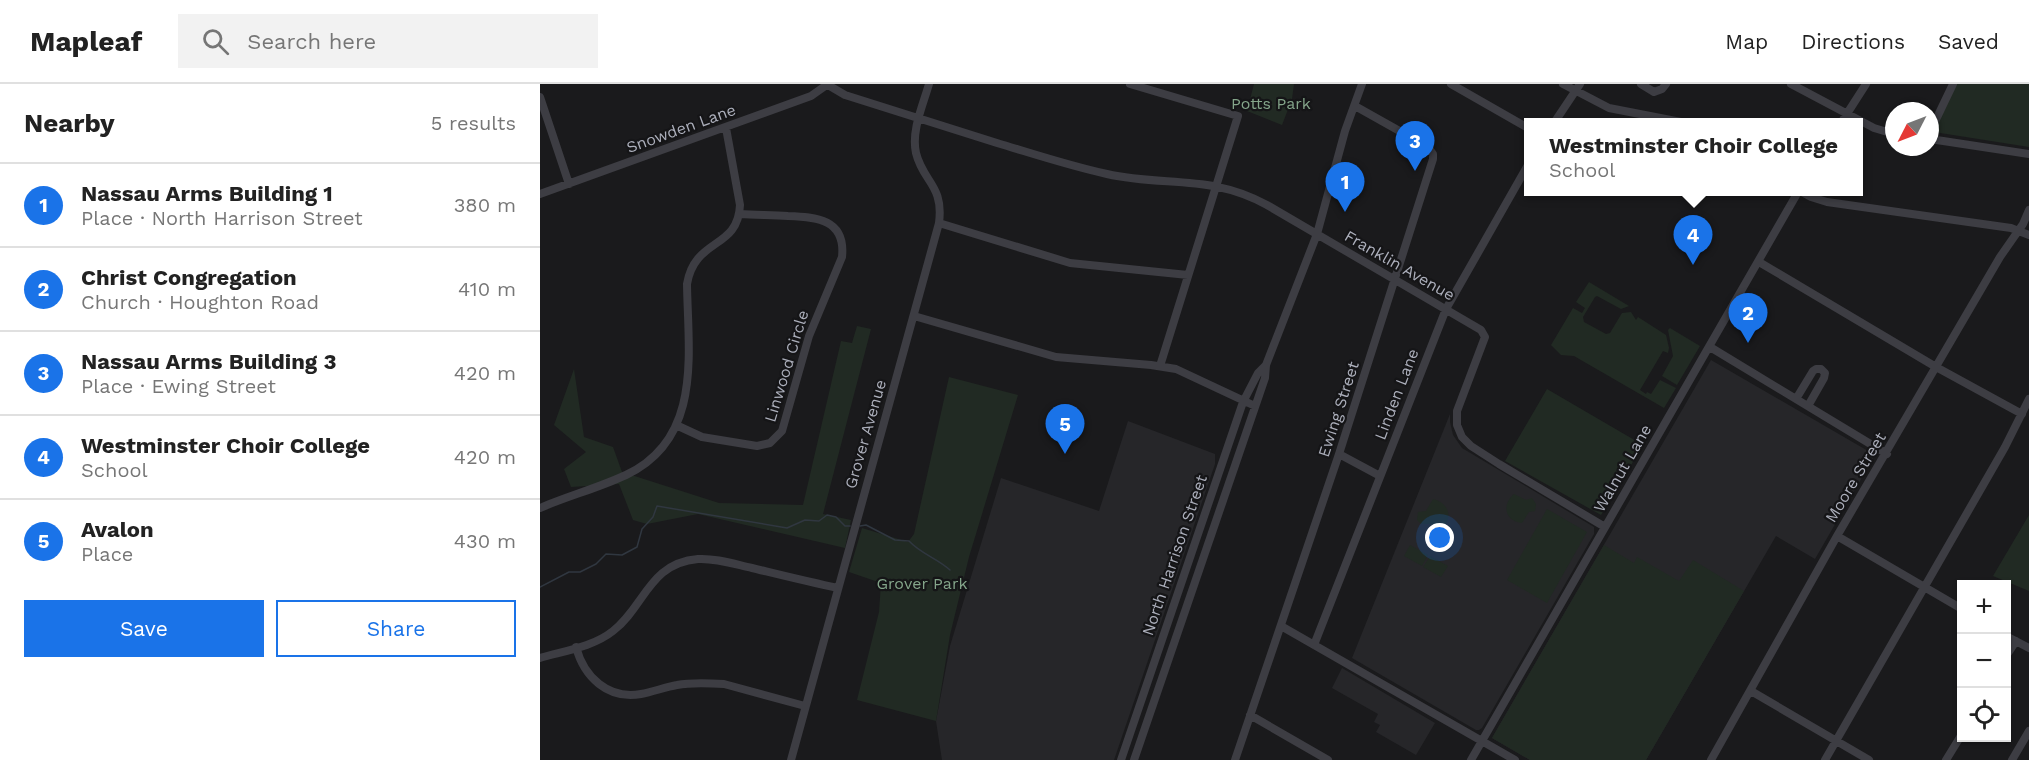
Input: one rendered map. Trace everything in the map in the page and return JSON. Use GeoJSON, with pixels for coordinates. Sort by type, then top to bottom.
{"type":"FeatureCollection","features":[{"type":"Feature","properties":{"kind":"street","name":"Franklin Avenue"},"geometry":{"type":"LineString","coordinates":[[828,84],[845,95],[1044,158],[1105,174],[1141,180],[1186,182],[1236,190],[1317,234],[1481,330],[1485,337],[1457,411],[1457,425],[1462,437],[1471,446],[1605,527]]}},
{"type":"Feature","properties":{"kind":"street","name":"Snowden Lane"},"geometry":{"type":"LineString","coordinates":[[540,194],[811,96],[828,84]]}},
{"type":"Feature","properties":{"kind":"street","name":"Grover Avenue"},"geometry":{"type":"LineString","coordinates":[[791,760],[939,223],[938,196],[916,153],[916,135],[929,84]]}},
{"type":"Feature","properties":{"kind":"street"},"geometry":{"type":"LineString","coordinates":[[1130,84],[1159,88],[1238,116],[1161,366]]}},
{"type":"Feature","properties":{"kind":"street","name":"North Harrison Street"},"geometry":{"type":"LineString","coordinates":[[1134,760],[1265,378],[1266,365],[1317,234],[1345,131],[1362,84]]}},
{"type":"Feature","properties":{"kind":"street"},"geometry":{"type":"LineString","coordinates":[[1451,84],[1524,126]]}},
{"type":"Feature","properties":{"kind":"street"},"geometry":{"type":"LineString","coordinates":[[1563,84],[1578,88],[1600,105],[1618,111],[1658,118]]}},
{"type":"Feature","properties":{"kind":"street"},"geometry":{"type":"LineString","coordinates":[[1641,84],[1654,92],[1662,89],[1666,84]]}},
{"type":"Feature","properties":{"kind":"street"},"geometry":{"type":"LineString","coordinates":[[1791,84],[1855,118]]}},
{"type":"Feature","properties":{"kind":"street"},"geometry":{"type":"LineString","coordinates":[[1844,118],[1866,84]]}},
{"type":"Feature","properties":{"kind":"street"},"geometry":{"type":"LineString","coordinates":[[1939,113],[1953,84]]}},
{"type":"Feature","properties":{"kind":"street"},"geometry":{"type":"LineString","coordinates":[[1557,118],[1578,88]]}},
{"type":"Feature","properties":{"kind":"street"},"geometry":{"type":"LineString","coordinates":[[540,97],[569,184]]}},
{"type":"Feature","properties":{"kind":"street","name":"Ewing Street"},"geometry":{"type":"LineString","coordinates":[[1235,760],[1339,454],[1433,159],[1433,154],[1428,147],[1354,106]]}},
{"type":"Feature","properties":{"kind":"street"},"geometry":{"type":"LineString","coordinates":[[1863,122],[1885,131]]}},
{"type":"Feature","properties":{"kind":"street"},"geometry":{"type":"LineString","coordinates":[[540,508],[635,470],[663,446],[676,424],[683,408],[689,382],[688,276],[702,252],[729,235],[740,214],[726,128]]}},
{"type":"Feature","properties":{"kind":"street"},"geometry":{"type":"LineString","coordinates":[[1939,140],[2029,154]]}},
{"type":"Feature","properties":{"kind":"street","name":"Linden Lane"},"geometry":{"type":"LineString","coordinates":[[1314,645],[1446,309],[1524,172]]}},
{"type":"Feature","properties":{"kind":"street","name":"Walnut Lane"},"geometry":{"type":"LineString","coordinates":[[1471,760],[1798,196]]}},
{"type":"Feature","properties":{"kind":"street"},"geometry":{"type":"LineString","coordinates":[[1809,196],[1827,202],[2011,228],[2029,236]]}},
{"type":"Feature","properties":{"kind":"street","name":"Moore Street"},"geometry":{"type":"LineString","coordinates":[[1711,760],[1838,536],[2000,257],[2023,224],[2029,210]]}},
{"type":"Feature","properties":{"kind":"street","name":"Linwood Circle"},"geometry":{"type":"LineString","coordinates":[[676,424],[702,437],[753,446],[770,443],[779,436],[809,336],[842,257],[842,243],[837,232],[833,226],[821,219],[740,214]]}},
{"type":"Feature","properties":{"kind":"street"},"geometry":{"type":"LineString","coordinates":[[939,223],[1070,263],[1188,275]]}},
{"type":"Feature","properties":{"kind":"street"},"geometry":{"type":"LineString","coordinates":[[1759,262],[1936,368],[2022,414]]}},
{"type":"Feature","properties":{"kind":"street"},"geometry":{"type":"LineString","coordinates":[[914,316],[1056,357],[1161,366],[1188,374],[1255,406]]}},
{"type":"Feature","properties":{"kind":"street"},"geometry":{"type":"LineString","coordinates":[[1710,348],[1887,454]]}},
{"type":"Feature","properties":{"kind":"street","name":"North Harrison Street"},"geometry":{"type":"LineString","coordinates":[[1121,760],[1243,402],[1258,373],[1266,365]]}},
{"type":"Feature","properties":{"kind":"street"},"geometry":{"type":"LineString","coordinates":[[1796,399],[1813,371],[1821,369],[1825,374],[1824,378],[1808,406]]}},
{"type":"Feature","properties":{"kind":"street"},"geometry":{"type":"LineString","coordinates":[[1825,760],[1925,588],[2029,399]]}},
{"type":"Feature","properties":{"kind":"street"},"geometry":{"type":"LineString","coordinates":[[1231,437],[1245,436]]}},
{"type":"Feature","properties":{"kind":"street"},"geometry":{"type":"LineString","coordinates":[[1339,454],[1380,476]]}},
{"type":"Feature","properties":{"kind":"street"},"geometry":{"type":"LineString","coordinates":[[1222,462],[1226,465],[1227,471],[1220,494],[1223,501]]}},
{"type":"Feature","properties":{"kind":"street"},"geometry":{"type":"LineString","coordinates":[[1198,533],[1211,527],[1216,520]]}},
{"type":"Feature","properties":{"kind":"street"},"geometry":{"type":"LineString","coordinates":[[1838,536],[1957,606]]}},
{"type":"Feature","properties":{"kind":"street"},"geometry":{"type":"LineString","coordinates":[[540,658],[592,643],[611,633],[626,618],[659,575],[686,561],[716,560],[837,588]]}},
{"type":"Feature","properties":{"kind":"street"},"geometry":{"type":"LineString","coordinates":[[1281,626],[1515,760]]}},
{"type":"Feature","properties":{"kind":"street"},"geometry":{"type":"LineString","coordinates":[[2011,638],[2029,648]]}},
{"type":"Feature","properties":{"kind":"street"},"geometry":{"type":"LineString","coordinates":[[2011,649],[2016,641]]}},
{"type":"Feature","properties":{"kind":"street"},"geometry":{"type":"LineString","coordinates":[[576,647],[586,672],[599,685],[615,693],[633,695],[680,684],[711,683],[724,684],[805,706]]}},
{"type":"Feature","properties":{"kind":"street"},"geometry":{"type":"LineString","coordinates":[[1751,691],[1869,760]]}},
{"type":"Feature","properties":{"kind":"street"},"geometry":{"type":"LineString","coordinates":[[1251,715],[1328,760]]}},
{"type":"Feature","properties":{"kind":"street"},"geometry":{"type":"LineString","coordinates":[[2012,760],[2029,731]]}},
{"type":"Feature","properties":{"kind":"street"},"geometry":{"type":"LineString","coordinates":[[1946,760],[1957,742]]}},
{"type":"Feature","properties":{"kind":"shaded area"},"geometry":{"type":"Polygon","coordinates":[[[1711,360],[1875,455],[1815,559],[1776,536],[1646,760],[1530,760],[1492,738],[1711,360]]]}},
{"type":"Feature","properties":{"kind":"shaded area"},"geometry":{"type":"Polygon","coordinates":[[[1450,414],[1453,435],[1462,448],[1594,527],[1594,534],[1479,730],[1352,658],[1450,414]]]}},
{"type":"Feature","properties":{"kind":"shaded area"},"geometry":{"type":"Polygon","coordinates":[[[1128,421],[1215,454],[1215,464],[1114,760],[942,760],[936,721],[950,646],[1001,478],[1099,511],[1128,421]]]}},
{"type":"Feature","properties":{"kind":"shaded area"},"geometry":{"type":"Polygon","coordinates":[[[1342,668],[1435,723],[1416,755],[1376,732],[1380,725],[1374,722],[1378,714],[1332,688],[1342,668]]]}},
{"type":"Feature","properties":{"kind":"green space","name":"Potts Park"},"geometry":{"type":"Polygon","coordinates":[[[1254,84],[1294,84],[1292,99],[1282,125],[1247,111],[1254,84]]]}},
{"type":"Feature","properties":{"kind":"green space"},"geometry":{"type":"Polygon","coordinates":[[[1955,84],[2029,84],[2029,147],[1939,133],[1939,121],[1955,84]]]}},
{"type":"Feature","properties":{"kind":"green space"},"geometry":{"type":"Polygon","coordinates":[[[1589,282],[1629,306],[1621,309],[1597,296],[1583,317],[1584,322],[1606,334],[1610,333],[1622,313],[1631,312],[1636,320],[1638,317],[1666,335],[1668,353],[1663,351],[1640,390],[1651,394],[1660,380],[1676,388],[1664,408],[1574,356],[1561,355],[1551,345],[1573,308],[1582,313],[1585,308],[1576,302],[1589,282]]]}},
{"type":"Feature","properties":{"kind":"green space"},"geometry":{"type":"Polygon","coordinates":[[[857,326],[871,329],[823,514],[851,520],[845,548],[698,514],[647,524],[633,520],[619,484],[571,487],[564,469],[586,452],[554,425],[574,369],[584,437],[613,447],[622,472],[719,503],[803,505],[841,341],[852,343],[857,326]]]}},
{"type":"Feature","properties":{"kind":"green space"},"geometry":{"type":"Polygon","coordinates":[[[1670,328],[1700,346],[1677,385],[1662,376],[1673,356],[1668,330],[1670,328]]]}},
{"type":"Feature","properties":{"kind":"green space","name":"Grover Park"},"geometry":{"type":"Polygon","coordinates":[[[949,377],[1018,395],[969,557],[950,635],[936,721],[857,700],[879,612],[881,583],[849,572],[862,528],[908,542],[914,534],[949,377]]]}},
{"type":"Feature","properties":{"kind":"green space"},"geometry":{"type":"Polygon","coordinates":[[[1547,389],[1643,445],[1601,515],[1505,461],[1547,389]]]}},
{"type":"Feature","properties":{"kind":"green space"},"geometry":{"type":"Polygon","coordinates":[[[1514,494],[1526,500],[1532,498],[1536,504],[1535,511],[1529,512],[1522,523],[1508,516],[1508,502],[1514,494]]]}},
{"type":"Feature","properties":{"kind":"green space"},"geometry":{"type":"Polygon","coordinates":[[[1433,499],[1443,504],[1448,511],[1447,520],[1441,529],[1431,524],[1421,524],[1417,520],[1418,512],[1426,511],[1433,499]]]}},
{"type":"Feature","properties":{"kind":"green space"},"geometry":{"type":"Polygon","coordinates":[[[1547,509],[1587,532],[1547,603],[1507,580],[1547,509]]]}},
{"type":"Feature","properties":{"kind":"green space"},"geometry":{"type":"Polygon","coordinates":[[[2029,515],[2029,591],[2011,584],[2011,580],[2003,580],[1993,576],[2029,515]]]}},
{"type":"Feature","properties":{"kind":"green space"},"geometry":{"type":"Polygon","coordinates":[[[1410,545],[1428,555],[1422,566],[1404,556],[1410,545]]]}},
{"type":"Feature","properties":{"kind":"green space"},"geometry":{"type":"Polygon","coordinates":[[[1604,545],[1634,563],[1637,557],[1679,581],[1693,560],[1744,591],[1646,760],[1530,760],[1492,738],[1604,545]]]}},
{"type":"Feature","properties":{"kind":"green space"},"geometry":{"type":"Polygon","coordinates":[[[1430,556],[1448,566],[1441,577],[1423,567],[1430,556]]]}},
{"type":"Feature","properties":{"kind":"waterway"},"geometry":{"type":"LineString","coordinates":[[540,587],[569,572],[580,572],[596,564],[606,554],[622,555],[637,547],[642,529],[653,517],[657,506],[787,528],[805,520],[819,521],[827,515],[836,517],[845,526],[850,526]]}},
{"type":"Feature","properties":{"kind":"waterway"},"geometry":{"type":"LineString","coordinates":[[860,526],[866,525],[895,540],[909,541],[950,570]]}},
{"type":"Feature","properties":{"kind":"place","name":"Nassau Arms Building 3"},"geometry":{"type":"Point","coordinates":[1415,171]}},
{"type":"Feature","properties":{"kind":"place","name":"Nassau Arms Building 1"},"geometry":{"type":"Point","coordinates":[1345,212]}},
{"type":"Feature","properties":{"kind":"place","name":"Westminster Choir College"},"geometry":{"type":"Point","coordinates":[1693,265]}},
{"type":"Feature","properties":{"kind":"place","name":"Christ Congregation"},"geometry":{"type":"Point","coordinates":[1748,343]}},
{"type":"Feature","properties":{"kind":"place","name":"Avalon"},"geometry":{"type":"Point","coordinates":[1065,454]}}]}
